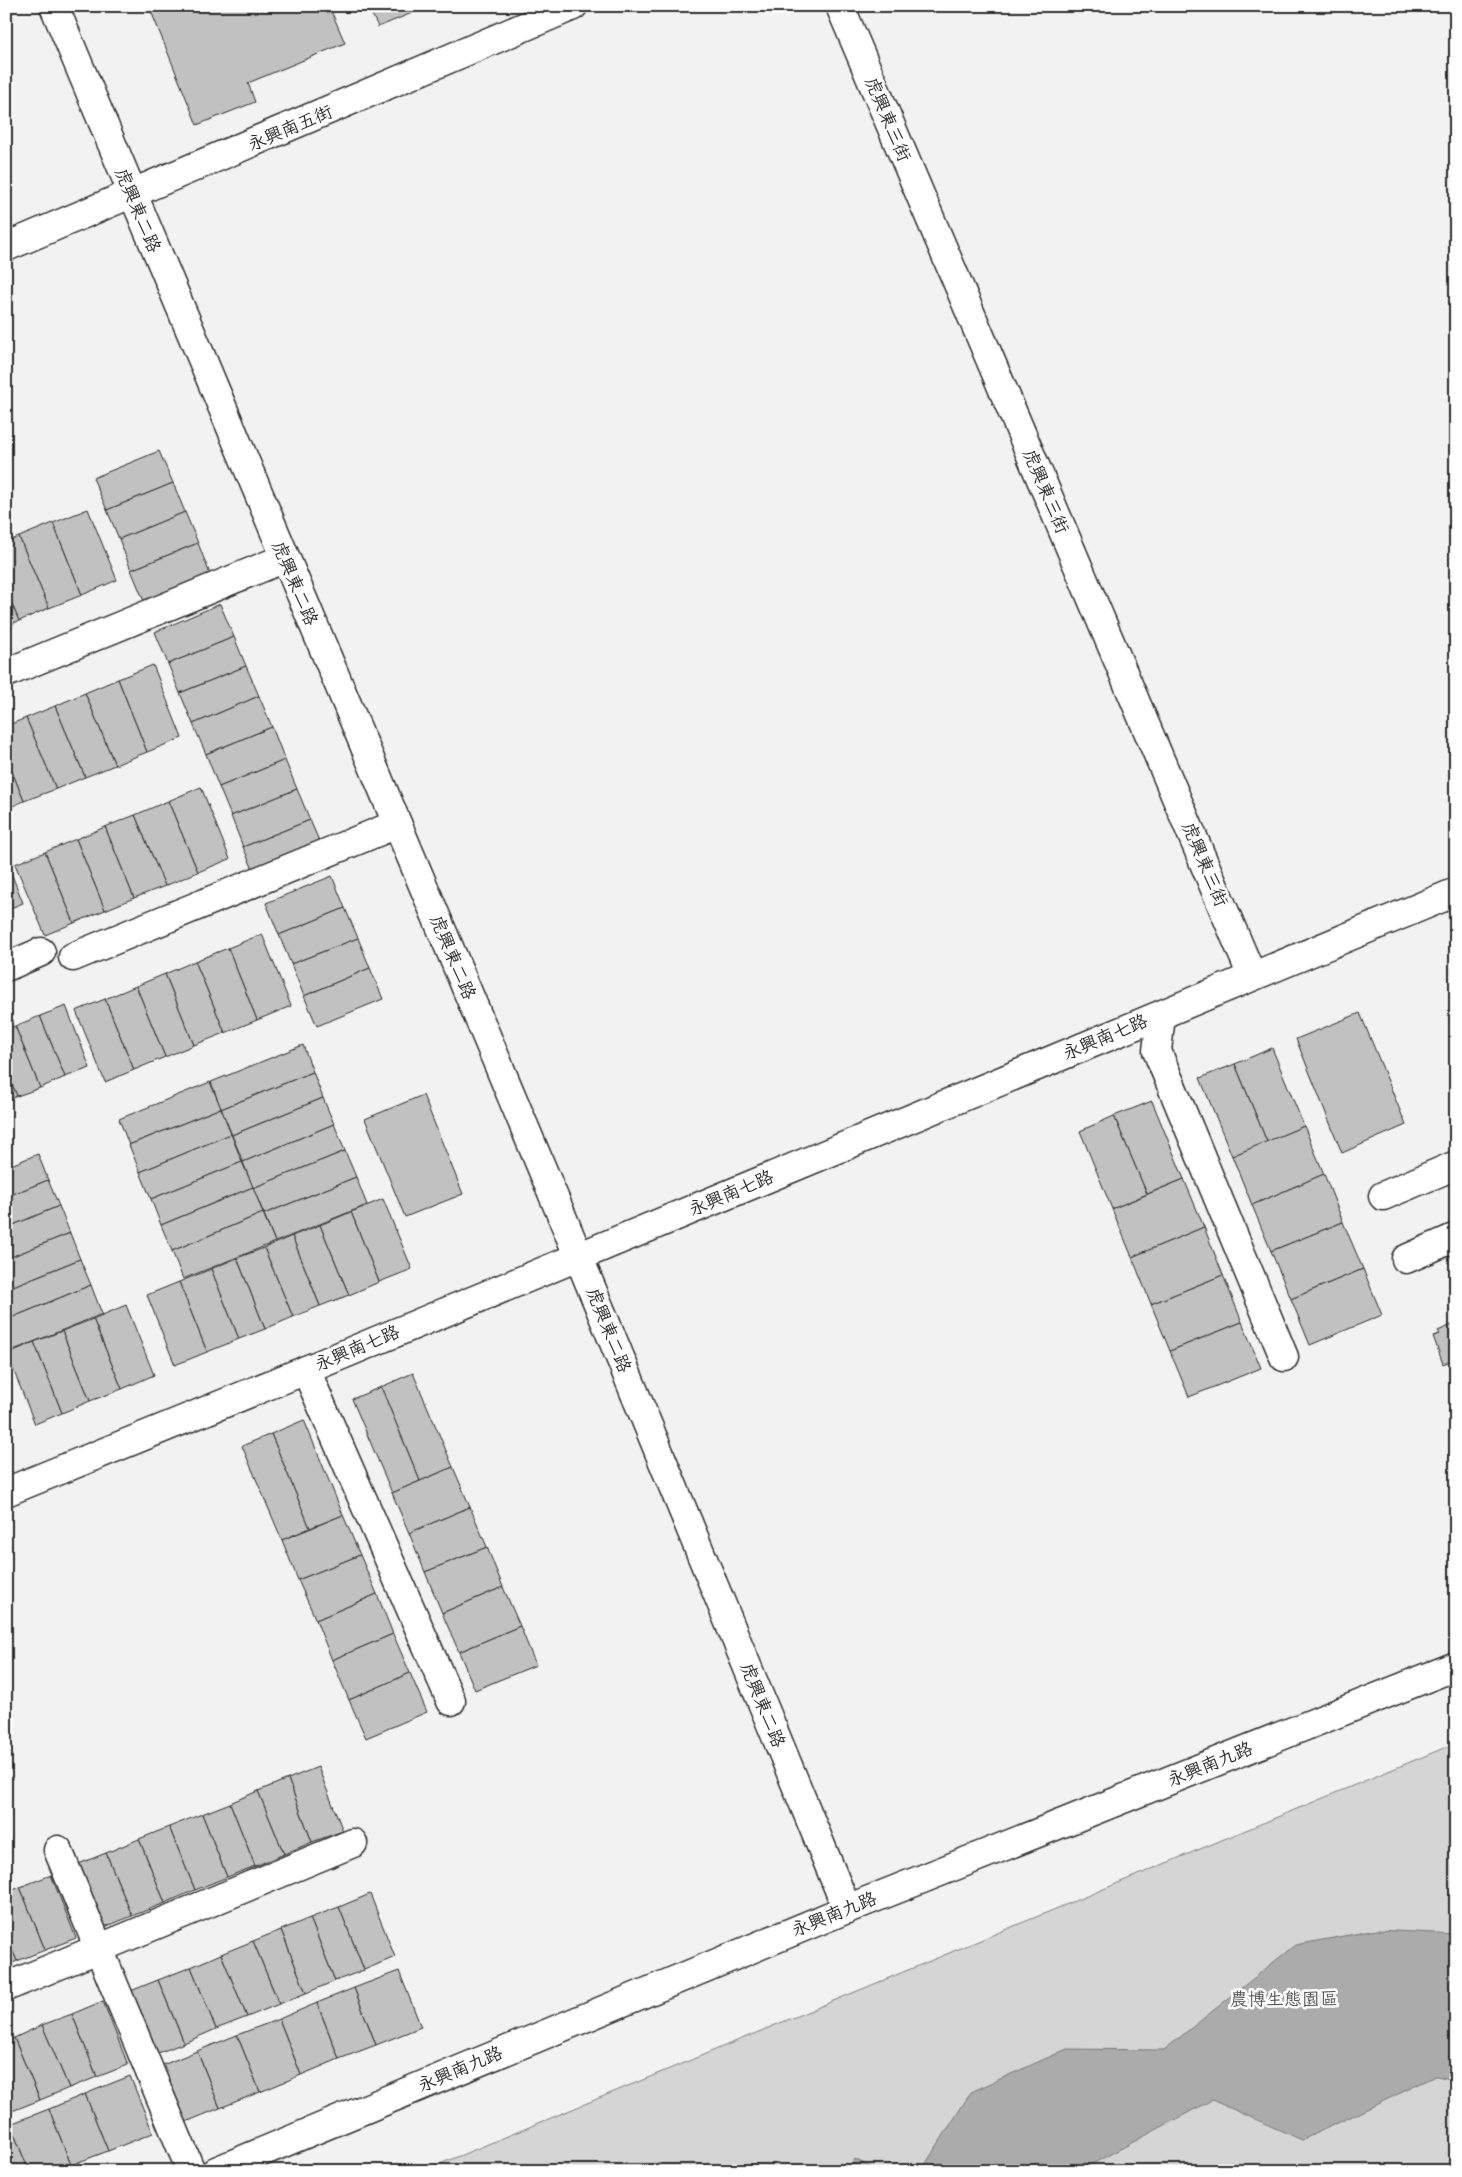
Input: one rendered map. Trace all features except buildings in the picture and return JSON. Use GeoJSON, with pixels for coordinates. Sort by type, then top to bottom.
{"type":"FeatureCollection","features":[{"type":"Feature","properties":{"kind":"street","name":"虎興東二路"},"geometry":{"type":"LineString","coordinates":[[54,6],[579,1257],[847,1908]]}},
{"type":"Feature","properties":{"kind":"street","name":"永興南五街"},"geometry":{"type":"LineString","coordinates":[[6,247],[573,6]]}},
{"type":"Feature","properties":{"kind":"street","name":"虎興東三街"},"geometry":{"type":"LineString","coordinates":[[840,6],[1252,976]]}},
{"type":"Feature","properties":{"kind":"street"},"geometry":{"type":"LineString","coordinates":[[6,673],[285,558]]}},
{"type":"Feature","properties":{"kind":"street"},"geometry":{"type":"LineString","coordinates":[[73,958],[397,824]]}},
{"type":"Feature","properties":{"kind":"street","name":"永興南七路"},"geometry":{"type":"LineString","coordinates":[[6,1492],[306,1370],[1456,892]]}},
{"type":"Feature","properties":{"kind":"street"},"geometry":{"type":"LineString","coordinates":[[6,967],[41,952]]}},
{"type":"Feature","properties":{"kind":"street"},"geometry":{"type":"LineString","coordinates":[[1161,1014],[1157,1051],[1284,1357]]}},
{"type":"Feature","properties":{"kind":"street"},"geometry":{"type":"LineString","coordinates":[[1383,1196],[1456,1165]]}},
{"type":"Feature","properties":{"kind":"street"},"geometry":{"type":"LineString","coordinates":[[1406,1259],[1456,1237]]}},
{"type":"Feature","properties":{"kind":"street"},"geometry":{"type":"LineString","coordinates":[[306,1370],[451,1701]]}},
{"type":"Feature","properties":{"kind":"street","name":"永興南九路"},"geometry":{"type":"LineString","coordinates":[[216,2171],[847,1908],[1456,1666]]}},
{"type":"Feature","properties":{"kind":"street"},"geometry":{"type":"LineString","coordinates":[[6,1987],[353,1843]]}},
{"type":"Feature","properties":{"kind":"street"},"geometry":{"type":"LineString","coordinates":[[58,1850],[191,2171]]}},
{"type":"Feature","properties":{"kind":"green space","name":"農博生態園區"},"geometry":{"type":"Polygon","coordinates":[[[1456,1743],[1456,2171],[423,2171],[1456,1743]]]}},
{"type":"Feature","properties":{"kind":"shaded area"},"geometry":{"type":"Polygon","coordinates":[[[1376,1930],[1456,1934],[1456,2080],[1436,2076],[1302,2140],[1212,2100],[1079,2171],[921,2171],[971,2092],[1067,2049],[1164,2050],[1295,1945],[1376,1930]]]}},
{"type":"Feature","properties":{"kind":"shaded area"},"geometry":{"type":"Polygon","coordinates":[[[855,2159],[878,2171],[849,2171],[855,2159]]]}}]}
